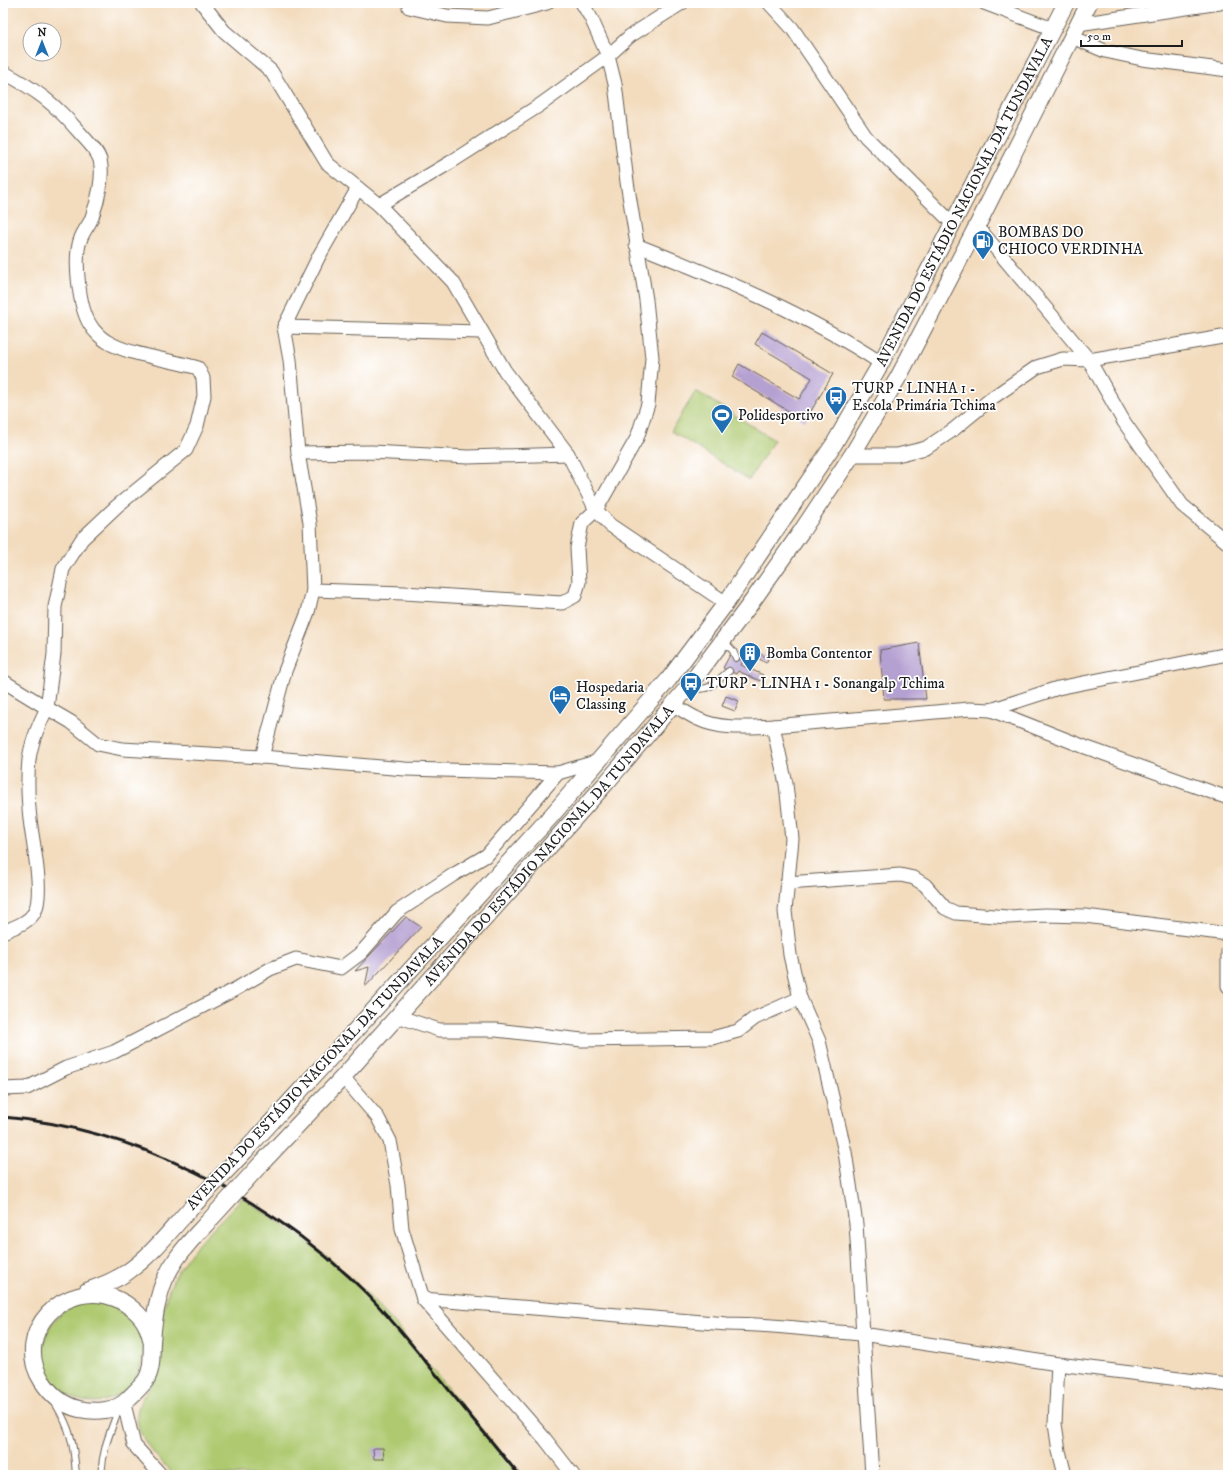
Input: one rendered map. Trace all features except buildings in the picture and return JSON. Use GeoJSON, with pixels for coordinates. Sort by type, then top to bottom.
{"type":"FeatureCollection","features":[{"type":"Feature","properties":{"kind":"street"},"geometry":{"type":"LineString","coordinates":[[202,3],[224,31],[271,71],[326,163],[379,205],[453,282],[505,371],[568,454],[596,510],[610,525],[726,603]]}},
{"type":"Feature","properties":{"kind":"street"},"geometry":{"type":"LineString","coordinates":[[409,8],[446,16],[488,18],[547,3]]}},
{"type":"Feature","properties":{"kind":"street"},"geometry":{"type":"LineString","coordinates":[[313,590],[404,593],[562,602],[575,596],[579,582],[577,548],[582,523],[596,510],[637,438],[648,404],[652,358],[646,300],[636,245],[615,84],[608,56],[591,18],[582,3]]}},
{"type":"Feature","properties":{"kind":"street"},"geometry":{"type":"LineString","coordinates":[[379,205],[451,162],[540,105],[608,56],[630,36],[682,3]]}},
{"type":"Feature","properties":{"kind":"street"},"geometry":{"type":"LineString","coordinates":[[770,3],[792,28],[866,137],[953,224]]}},
{"type":"Feature","properties":{"kind":"street"},"geometry":{"type":"LineString","coordinates":[[984,3],[1053,29]]}},
{"type":"Feature","properties":{"kind":"street","name":"AVENIDA DO ESTÁDIO NACIONAL DA TUNDAVALA"},"geometry":{"type":"LineString","coordinates":[[78,1295],[107,1284],[126,1273],[142,1261],[245,1151],[599,761],[669,679],[726,603],[834,444],[881,363],[1066,3]]}},
{"type":"Feature","properties":{"kind":"street","name":"AVENIDA DO ESTÁDIO NACIONAL DA TUNDAVALA"},"geometry":{"type":"LineString","coordinates":[[152,1342],[159,1295],[171,1267],[180,1252],[343,1077],[607,782],[688,687],[803,529],[852,455],[899,376],[977,226],[1089,3]]}},
{"type":"Feature","properties":{"kind":"street"},"geometry":{"type":"LineString","coordinates":[[1075,30],[1220,3]]}},
{"type":"Feature","properties":{"kind":"street"},"geometry":{"type":"LineString","coordinates":[[1075,30],[1105,51],[1142,59],[1228,70]]}},
{"type":"Feature","properties":{"kind":"street"},"geometry":{"type":"LineString","coordinates":[[3,72],[33,88],[58,108],[90,144],[99,159],[101,172],[98,195],[92,218],[80,239],[77,266],[80,297],[90,326],[106,341],[118,346],[198,368],[203,378],[204,396],[197,426],[186,450],[117,506],[82,539],[63,569],[55,607],[54,654],[47,708],[38,726],[29,760],[30,818],[38,879],[38,900],[34,913],[22,924],[3,932]]}},
{"type":"Feature","properties":{"kind":"street"},"geometry":{"type":"LineString","coordinates":[[262,757],[285,671],[308,612],[313,590],[310,523],[298,453],[290,360],[284,327],[319,256],[358,188]]}},
{"type":"Feature","properties":{"kind":"street"},"geometry":{"type":"LineString","coordinates":[[977,226],[1088,360],[1124,422],[1182,505],[1228,543]]}},
{"type":"Feature","properties":{"kind":"street"},"geometry":{"type":"LineString","coordinates":[[636,245],[734,284],[842,337],[881,363]]}},
{"type":"Feature","properties":{"kind":"street"},"geometry":{"type":"LineString","coordinates":[[284,327],[482,332]]}},
{"type":"Feature","properties":{"kind":"street"},"geometry":{"type":"LineString","coordinates":[[852,455],[897,455],[926,448],[953,430],[992,398],[1038,367],[1063,359],[1088,360],[1228,336]]}},
{"type":"Feature","properties":{"kind":"street"},"geometry":{"type":"LineString","coordinates":[[298,453],[371,452],[468,457],[568,454]]}},
{"type":"Feature","properties":{"kind":"street"},"geometry":{"type":"LineString","coordinates":[[991,710],[1058,688],[1228,654]]}},
{"type":"Feature","properties":{"kind":"street"},"geometry":{"type":"LineString","coordinates":[[3,681],[71,722],[98,744],[122,749],[262,757],[405,769],[558,774],[599,761]]}},
{"type":"Feature","properties":{"kind":"street"},"geometry":{"type":"LineString","coordinates":[[673,705],[699,720],[720,725],[773,726],[970,709],[991,710],[1078,744],[1228,798]]}},
{"type":"Feature","properties":{"kind":"street"},"geometry":{"type":"LineString","coordinates":[[773,726],[786,784],[792,839],[785,911],[790,955],[800,998],[819,1041],[845,1152],[856,1224],[872,1475]]}},
{"type":"Feature","properties":{"kind":"street"},"geometry":{"type":"LineString","coordinates":[[3,1089],[27,1088],[66,1068],[114,1052],[234,990],[270,969],[296,960],[341,968],[361,952],[397,912],[453,875],[487,855],[558,774]]}},
{"type":"Feature","properties":{"kind":"street"},"geometry":{"type":"LineString","coordinates":[[787,883],[900,875],[914,878],[925,885],[945,908],[956,913],[1008,917],[1045,915],[1085,916],[1228,934]]}},
{"type":"Feature","properties":{"kind":"street"},"geometry":{"type":"LineString","coordinates":[[1228,952],[1228,986]]}},
{"type":"Feature","properties":{"kind":"street"},"geometry":{"type":"LineString","coordinates":[[397,1016],[439,1030],[496,1030],[582,1040],[712,1038],[738,1031],[755,1018],[800,998]]}},
{"type":"Feature","properties":{"kind":"street"},"geometry":{"type":"LineString","coordinates":[[343,1077],[378,1118],[390,1141],[398,1185],[402,1229],[422,1299],[545,1439],[574,1475]]}},
{"type":"Feature","properties":{"kind":"street"},"geometry":{"type":"LineString","coordinates":[[104,1294],[128,1304],[146,1324],[152,1342],[152,1361],[146,1380],[122,1405],[90,1412],[67,1406],[48,1391],[38,1374],[33,1355],[36,1335],[45,1317],[60,1303],[78,1295],[104,1294]]}},
{"type":"Feature","properties":{"kind":"street"},"geometry":{"type":"LineString","coordinates":[[422,1299],[727,1324],[765,1324],[862,1334],[1058,1364],[1228,1385]]}},
{"type":"Feature","properties":{"kind":"street"},"geometry":{"type":"LineString","coordinates":[[1058,1364],[1055,1424],[1059,1451],[1065,1475]]}},
{"type":"Feature","properties":{"kind":"street"},"geometry":{"type":"LineString","coordinates":[[122,1405],[134,1445],[161,1475]]}},
{"type":"Feature","properties":{"kind":"lane"},"geometry":{"type":"LineString","coordinates":[[723,640],[733,651],[736,658]]}},
{"type":"Feature","properties":{"kind":"lane"},"geometry":{"type":"LineString","coordinates":[[688,687],[697,689],[707,688],[716,684],[721,677],[729,671]]}},
{"type":"Feature","properties":{"kind":"lane"},"geometry":{"type":"LineString","coordinates":[[48,1391],[65,1420],[72,1439],[76,1475]]}},
{"type":"Feature","properties":{"kind":"lane"},"geometry":{"type":"LineString","coordinates":[[101,1475],[102,1456],[108,1434],[122,1405]]}},
{"type":"Feature","properties":{"kind":"green space","name":"Polidesportivo"},"geometry":{"type":"Polygon","coordinates":[[[696,391],[774,440],[749,480],[671,431],[696,391]]]}},
{"type":"Feature","properties":{"kind":"green space"},"geometry":{"type":"Polygon","coordinates":[[[242,1198],[292,1230],[330,1259],[362,1289],[394,1323],[519,1475],[174,1475],[158,1459],[144,1440],[139,1430],[137,1419],[138,1408],[154,1380],[160,1365],[162,1354],[161,1328],[166,1298],[173,1281],[192,1252],[203,1238],[242,1198]]]}},
{"type":"Feature","properties":{"kind":"green space"},"geometry":{"type":"Polygon","coordinates":[[[93,1302],[112,1305],[129,1316],[140,1333],[143,1352],[140,1371],[129,1388],[112,1399],[93,1402],[74,1399],[57,1388],[46,1371],[43,1352],[46,1333],[57,1316],[74,1305],[93,1302]]]}},
{"type":"Feature","properties":{"kind":"railway"},"geometry":{"type":"LineString","coordinates":[[3,1117],[52,1124],[101,1136],[149,1152],[196,1172],[241,1197],[284,1224],[324,1255],[361,1288],[379,1307],[405,1336],[519,1475]]}},
{"type":"Feature","properties":{"kind":"place","name":"BOMBAS DO CHIOCO VERDINHA"},"geometry":{"type":"Point","coordinates":[983,260]}},
{"type":"Feature","properties":{"kind":"place","name":"TURP - LINHA 1 - Escola Primária Tchima"},"geometry":{"type":"Point","coordinates":[836,416]}},
{"type":"Feature","properties":{"kind":"place","name":"Polidesportivo"},"geometry":{"type":"Point","coordinates":[722,434]}},
{"type":"Feature","properties":{"kind":"place","name":"Bomba Contentor"},"geometry":{"type":"Point","coordinates":[750,672]}},
{"type":"Feature","properties":{"kind":"place","name":"TURP - LINHA 1 - Sonangalp Tchima"},"geometry":{"type":"Point","coordinates":[691,702]}},
{"type":"Feature","properties":{"kind":"place","name":"Hospedaria Classing"},"geometry":{"type":"Point","coordinates":[560,716]}}]}
